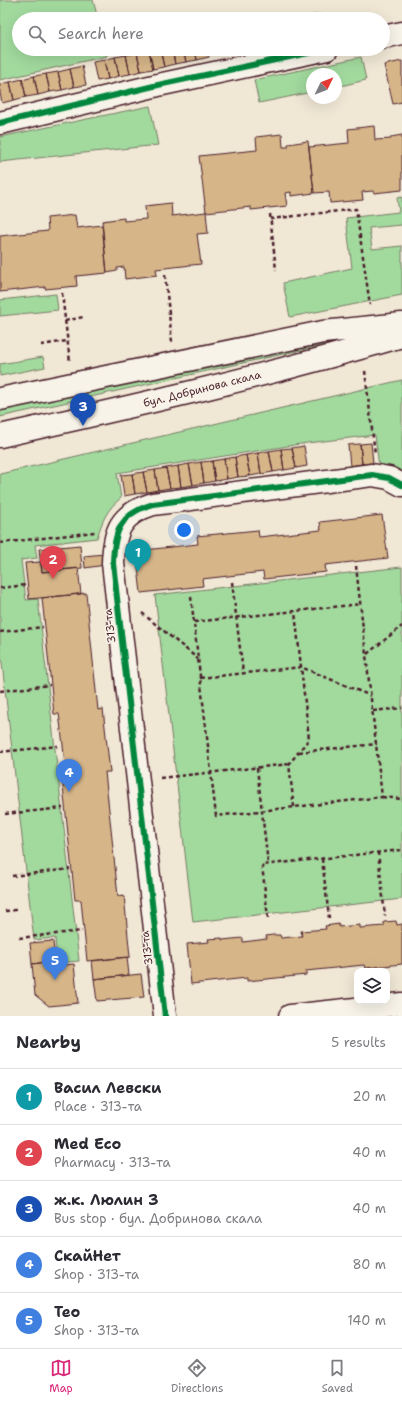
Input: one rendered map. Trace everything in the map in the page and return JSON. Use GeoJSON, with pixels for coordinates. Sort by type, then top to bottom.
{"type":"FeatureCollection","features":[{"type":"Feature","properties":{"kind":"street"},"geometry":{"type":"LineString","coordinates":[[390,36],[402,33]]}},
{"type":"Feature","properties":{"kind":"street"},"geometry":{"type":"LineString","coordinates":[[0,123],[158,85],[294,56]]}},
{"type":"Feature","properties":{"kind":"street"},"geometry":{"type":"LineString","coordinates":[[0,399],[323,332],[402,324]]}},
{"type":"Feature","properties":{"kind":"street","name":"бул. Добринова скала"},"geometry":{"type":"LineString","coordinates":[[0,436],[139,405],[334,356],[402,336]]}},
{"type":"Feature","properties":{"kind":"street","name":"313-та"},"geometry":{"type":"LineString","coordinates":[[165,1016],[113,563],[114,544],[119,529],[127,517],[139,508],[153,504],[372,476],[389,478],[402,485]]}},
{"type":"Feature","properties":{"kind":"street"},"geometry":{"type":"LineString","coordinates":[[290,1016],[402,1004]]}},
{"type":"Feature","properties":{"kind":"path"},"geometry":{"type":"LineString","coordinates":[[270,219],[356,209],[370,306]]}},
{"type":"Feature","properties":{"kind":"path"},"geometry":{"type":"LineString","coordinates":[[270,214],[276,270]]}},
{"type":"Feature","properties":{"kind":"path"},"geometry":{"type":"LineString","coordinates":[[165,275],[173,346]]}},
{"type":"Feature","properties":{"kind":"path"},"geometry":{"type":"LineString","coordinates":[[62,293],[70,367]]}},
{"type":"Feature","properties":{"kind":"path"},"geometry":{"type":"LineString","coordinates":[[65,321],[83,317]]}},
{"type":"Feature","properties":{"kind":"path"},"geometry":{"type":"LineString","coordinates":[[41,346],[67,341]]}},
{"type":"Feature","properties":{"kind":"path"},"geometry":{"type":"LineString","coordinates":[[365,371],[376,466],[375,476]]}},
{"type":"Feature","properties":{"kind":"path"},"geometry":{"type":"LineString","coordinates":[[0,543],[119,529]]}},
{"type":"Feature","properties":{"kind":"path"},"geometry":{"type":"LineString","coordinates":[[356,566],[382,797]]}},
{"type":"Feature","properties":{"kind":"path"},"geometry":{"type":"LineString","coordinates":[[232,582],[242,673]]}},
{"type":"Feature","properties":{"kind":"path"},"geometry":{"type":"LineString","coordinates":[[0,588],[26,585]]}},
{"type":"Feature","properties":{"kind":"path"},"geometry":{"type":"LineString","coordinates":[[116,591],[198,659]]}},
{"type":"Feature","properties":{"kind":"path"},"geometry":{"type":"LineString","coordinates":[[191,597],[216,816],[382,797],[402,799]]}},
{"type":"Feature","properties":{"kind":"path"},"geometry":{"type":"LineString","coordinates":[[194,622],[361,604]]}},
{"type":"Feature","properties":{"kind":"path"},"geometry":{"type":"LineString","coordinates":[[294,807],[289,764],[309,739],[295,612]]}},
{"type":"Feature","properties":{"kind":"path"},"geometry":{"type":"LineString","coordinates":[[366,654],[402,626]]}},
{"type":"Feature","properties":{"kind":"path"},"geometry":{"type":"LineString","coordinates":[[0,632],[42,627]]}},
{"type":"Feature","properties":{"kind":"path"},"geometry":{"type":"LineString","coordinates":[[200,678],[301,667],[371,696]]}},
{"type":"Feature","properties":{"kind":"path"},"geometry":{"type":"LineString","coordinates":[[0,691],[50,685]]}},
{"type":"Feature","properties":{"kind":"path"},"geometry":{"type":"LineString","coordinates":[[372,711],[402,708]]}},
{"type":"Feature","properties":{"kind":"path"},"geometry":{"type":"LineString","coordinates":[[298,752],[376,744]]}},
{"type":"Feature","properties":{"kind":"path"},"geometry":{"type":"LineString","coordinates":[[0,752],[58,746]]}},
{"type":"Feature","properties":{"kind":"path"},"geometry":{"type":"LineString","coordinates":[[138,781],[289,764]]}},
{"type":"Feature","properties":{"kind":"path"},"geometry":{"type":"LineString","coordinates":[[257,768],[268,864]]}},
{"type":"Feature","properties":{"kind":"path"},"geometry":{"type":"LineString","coordinates":[[5,814],[63,808]]}},
{"type":"Feature","properties":{"kind":"path"},"geometry":{"type":"LineString","coordinates":[[268,918],[262,865],[402,850]]}},
{"type":"Feature","properties":{"kind":"path"},"geometry":{"type":"LineString","coordinates":[[378,852],[385,916]]}},
{"type":"Feature","properties":{"kind":"path"},"geometry":{"type":"LineString","coordinates":[[322,858],[329,918]]}},
{"type":"Feature","properties":{"kind":"path"},"geometry":{"type":"LineString","coordinates":[[12,876],[70,869]]}},
{"type":"Feature","properties":{"kind":"path"},"geometry":{"type":"LineString","coordinates":[[5,911],[16,910]]}},
{"type":"Feature","properties":{"kind":"path"},"geometry":{"type":"LineString","coordinates":[[19,938],[82,931]]}},
{"type":"Feature","properties":{"kind":"green space"},"geometry":{"type":"Polygon","coordinates":[[[0,0],[93,0],[96,12],[12,12],[12,56],[107,56],[0,80],[0,0]]]}},
{"type":"Feature","properties":{"kind":"green space"},"geometry":{"type":"Polygon","coordinates":[[[361,57],[366,80],[342,86],[342,68],[310,68],[361,57]]]}},
{"type":"Feature","properties":{"kind":"green space"},"geometry":{"type":"Polygon","coordinates":[[[306,69],[306,93],[259,103],[254,80],[306,69]]]}},
{"type":"Feature","properties":{"kind":"green space"},"geometry":{"type":"Polygon","coordinates":[[[150,106],[158,145],[0,162],[0,137],[150,106]]]}},
{"type":"Feature","properties":{"kind":"green space"},"geometry":{"type":"Polygon","coordinates":[[[402,197],[402,225],[369,228],[372,249],[402,246],[402,295],[290,317],[283,283],[352,268],[346,218],[399,212],[397,198],[402,197]]]}},
{"type":"Feature","properties":{"kind":"green space"},"geometry":{"type":"Polygon","coordinates":[[[56,294],[58,310],[0,316],[0,300],[56,294]]]}},
{"type":"Feature","properties":{"kind":"green space"},"geometry":{"type":"Polygon","coordinates":[[[324,340],[324,345],[0,417],[0,406],[324,340]]]}},
{"type":"Feature","properties":{"kind":"green space"},"geometry":{"type":"Polygon","coordinates":[[[43,357],[45,367],[0,376],[0,364],[43,357]]]}},
{"type":"Feature","properties":{"kind":"green space"},"geometry":{"type":"Polygon","coordinates":[[[402,380],[402,473],[379,467],[375,435],[307,443],[117,473],[121,498],[112,506],[106,516],[97,538],[35,545],[37,558],[21,560],[26,600],[38,599],[79,961],[57,963],[55,938],[34,940],[0,646],[0,474],[402,380]]]}},
{"type":"Feature","properties":{"kind":"green space"},"geometry":{"type":"Polygon","coordinates":[[[402,567],[402,899],[193,922],[155,595],[402,567]]]}},
{"type":"Feature","properties":{"kind":"building"},"geometry":{"type":"Polygon","coordinates":[[[126,56],[138,56],[141,71],[130,74],[126,56]]]}},
{"type":"Feature","properties":{"kind":"building"},"geometry":{"type":"Polygon","coordinates":[[[126,56],[130,74],[119,76],[115,57],[126,56]]]}},
{"type":"Feature","properties":{"kind":"building"},"geometry":{"type":"Polygon","coordinates":[[[138,56],[150,56],[153,69],[141,71],[138,56]]]}},
{"type":"Feature","properties":{"kind":"building"},"geometry":{"type":"Polygon","coordinates":[[[150,56],[162,56],[164,67],[153,69],[150,56]]]}},
{"type":"Feature","properties":{"kind":"building"},"geometry":{"type":"Polygon","coordinates":[[[162,56],[173,56],[175,64],[164,67],[162,56]]]}},
{"type":"Feature","properties":{"kind":"building"},"geometry":{"type":"Polygon","coordinates":[[[173,56],[185,56],[186,62],[175,64],[173,56]]]}},
{"type":"Feature","properties":{"kind":"building"},"geometry":{"type":"Polygon","coordinates":[[[185,56],[196,56],[197,60],[186,62],[185,56]]]}},
{"type":"Feature","properties":{"kind":"building"},"geometry":{"type":"Polygon","coordinates":[[[196,56],[209,56],[209,57],[197,60],[196,56]]]}},
{"type":"Feature","properties":{"kind":"building"},"geometry":{"type":"Polygon","coordinates":[[[115,57],[119,76],[108,79],[104,60],[115,57]]]}},
{"type":"Feature","properties":{"kind":"building"},"geometry":{"type":"Polygon","coordinates":[[[104,60],[108,79],[97,81],[93,62],[104,60]]]}},
{"type":"Feature","properties":{"kind":"building"},"geometry":{"type":"Polygon","coordinates":[[[402,61],[402,102],[393,104],[384,65],[402,61]]]}},
{"type":"Feature","properties":{"kind":"building"},"geometry":{"type":"Polygon","coordinates":[[[82,66],[86,85],[74,87],[70,69],[82,66]]]}},
{"type":"Feature","properties":{"kind":"building"},"geometry":{"type":"Polygon","coordinates":[[[70,69],[74,87],[62,90],[58,72],[70,69]]]}},
{"type":"Feature","properties":{"kind":"building"},"geometry":{"type":"Polygon","coordinates":[[[58,72],[62,90],[50,92],[46,74],[58,72]]]}},
{"type":"Feature","properties":{"kind":"building"},"geometry":{"type":"Polygon","coordinates":[[[46,74],[50,92],[38,95],[34,76],[46,74]]]}},
{"type":"Feature","properties":{"kind":"building"},"geometry":{"type":"Polygon","coordinates":[[[34,76],[38,95],[26,97],[22,79],[34,76]]]}},
{"type":"Feature","properties":{"kind":"building"},"geometry":{"type":"Polygon","coordinates":[[[22,79],[26,97],[14,100],[10,82],[22,79]]]}},
{"type":"Feature","properties":{"kind":"building"},"geometry":{"type":"Polygon","coordinates":[[[10,82],[14,100],[2,103],[0,84],[10,82]]]}},
{"type":"Feature","properties":{"kind":"building"},"geometry":{"type":"Polygon","coordinates":[[[374,126],[375,140],[391,139],[391,137],[402,135],[402,190],[374,193],[373,191],[362,192],[363,200],[330,203],[329,192],[314,193],[309,147],[349,143],[348,129],[374,126]]]}},
{"type":"Feature","properties":{"kind":"building"},"geometry":{"type":"Polygon","coordinates":[[[282,134],[283,147],[288,147],[288,144],[308,141],[314,193],[291,196],[291,192],[285,193],[287,206],[251,210],[251,207],[206,212],[199,156],[257,150],[256,137],[282,134]]]}},
{"type":"Feature","properties":{"kind":"building"},"geometry":{"type":"Polygon","coordinates":[[[171,203],[172,216],[206,212],[208,233],[197,234],[201,264],[156,269],[157,275],[125,279],[124,267],[117,268],[117,271],[107,273],[102,221],[124,218],[124,221],[146,219],[145,206],[171,203]]]}},
{"type":"Feature","properties":{"kind":"building"},"geometry":{"type":"Polygon","coordinates":[[[75,215],[77,228],[102,225],[107,273],[76,276],[77,286],[45,289],[45,287],[0,292],[0,236],[48,231],[47,218],[75,215]]]}},
{"type":"Feature","properties":{"kind":"building"},"geometry":{"type":"Polygon","coordinates":[[[371,443],[373,463],[362,464],[360,444],[371,443]]]}},
{"type":"Feature","properties":{"kind":"building"},"geometry":{"type":"Polygon","coordinates":[[[360,444],[362,464],[350,466],[348,445],[360,444]]]}},
{"type":"Feature","properties":{"kind":"building"},"geometry":{"type":"Polygon","coordinates":[[[304,446],[307,466],[296,468],[292,448],[304,446]]]}},
{"type":"Feature","properties":{"kind":"building"},"geometry":{"type":"Polygon","coordinates":[[[292,448],[296,468],[284,470],[281,449],[292,448]]]}},
{"type":"Feature","properties":{"kind":"building"},"geometry":{"type":"Polygon","coordinates":[[[281,449],[284,470],[273,472],[269,451],[281,449]]]}},
{"type":"Feature","properties":{"kind":"building"},"geometry":{"type":"Polygon","coordinates":[[[269,451],[273,472],[261,474],[258,453],[269,451]]]}},
{"type":"Feature","properties":{"kind":"building"},"geometry":{"type":"Polygon","coordinates":[[[258,453],[261,474],[250,476],[246,455],[258,453]]]}},
{"type":"Feature","properties":{"kind":"building"},"geometry":{"type":"Polygon","coordinates":[[[246,455],[250,476],[238,477],[235,457],[246,455]]]}},
{"type":"Feature","properties":{"kind":"building"},"geometry":{"type":"Polygon","coordinates":[[[235,457],[238,477],[227,479],[224,459],[235,457]]]}},
{"type":"Feature","properties":{"kind":"building"},"geometry":{"type":"Polygon","coordinates":[[[224,459],[227,479],[215,481],[212,461],[224,459]]]}},
{"type":"Feature","properties":{"kind":"building"},"geometry":{"type":"Polygon","coordinates":[[[212,461],[215,481],[204,483],[201,462],[212,461]]]}},
{"type":"Feature","properties":{"kind":"building"},"geometry":{"type":"Polygon","coordinates":[[[201,462],[204,483],[193,485],[189,464],[201,462]]]}},
{"type":"Feature","properties":{"kind":"building"},"geometry":{"type":"Polygon","coordinates":[[[189,464],[193,485],[181,487],[178,466],[189,464]]]}},
{"type":"Feature","properties":{"kind":"building"},"geometry":{"type":"Polygon","coordinates":[[[178,466],[181,487],[170,488],[166,468],[178,466]]]}},
{"type":"Feature","properties":{"kind":"building"},"geometry":{"type":"Polygon","coordinates":[[[166,468],[170,488],[158,490],[155,470],[166,468]]]}},
{"type":"Feature","properties":{"kind":"building"},"geometry":{"type":"Polygon","coordinates":[[[155,470],[158,490],[147,492],[143,472],[155,470]]]}},
{"type":"Feature","properties":{"kind":"building"},"geometry":{"type":"Polygon","coordinates":[[[143,472],[147,492],[135,494],[132,474],[143,472]]]}},
{"type":"Feature","properties":{"kind":"building"},"geometry":{"type":"Polygon","coordinates":[[[132,474],[135,494],[124,496],[121,475],[132,474]]]}},
{"type":"Feature","properties":{"kind":"building"},"geometry":{"type":"Polygon","coordinates":[[[382,515],[388,558],[325,565],[326,572],[264,579],[263,572],[202,579],[203,586],[141,593],[136,551],[198,544],[197,536],[258,530],[259,537],[321,530],[320,522],[382,515]]]}},
{"type":"Feature","properties":{"kind":"building"},"geometry":{"type":"Polygon","coordinates":[[[80,545],[82,568],[42,572],[39,549],[80,545]]]}},
{"type":"Feature","properties":{"kind":"building"},"geometry":{"type":"Polygon","coordinates":[[[104,554],[105,565],[85,568],[84,556],[104,554]]]}},
{"type":"Feature","properties":{"kind":"building"},"geometry":{"type":"Polygon","coordinates":[[[41,562],[42,572],[78,568],[81,594],[29,599],[25,563],[41,562]]]}},
{"type":"Feature","properties":{"kind":"building"},"geometry":{"type":"Polygon","coordinates":[[[86,593],[98,710],[103,709],[110,772],[105,772],[118,896],[124,895],[130,957],[87,961],[81,900],[75,900],[62,777],[66,776],[63,745],[59,714],[54,714],[42,598],[86,593]]]}},
{"type":"Feature","properties":{"kind":"building"},"geometry":{"type":"Polygon","coordinates":[[[396,921],[397,925],[402,924],[402,964],[365,968],[364,965],[306,971],[306,975],[247,981],[247,978],[191,984],[187,944],[209,942],[208,939],[222,938],[222,940],[243,938],[243,942],[267,939],[266,936],[273,935],[280,935],[281,938],[302,936],[301,931],[326,929],[325,926],[339,924],[339,927],[360,925],[360,928],[384,926],[384,922],[396,921]]]}},
{"type":"Feature","properties":{"kind":"building"},"geometry":{"type":"Polygon","coordinates":[[[53,941],[55,961],[32,964],[30,943],[53,941]]]}},
{"type":"Feature","properties":{"kind":"building"},"geometry":{"type":"Polygon","coordinates":[[[127,957],[129,975],[94,979],[92,961],[127,957]]]}},
{"type":"Feature","properties":{"kind":"building"},"geometry":{"type":"Polygon","coordinates":[[[55,961],[56,966],[74,964],[78,1003],[49,1006],[35,995],[32,964],[55,961]]]}},
{"type":"Feature","properties":{"kind":"building"},"geometry":{"type":"Polygon","coordinates":[[[141,974],[144,997],[97,1001],[94,979],[141,974]]]}},
{"type":"Feature","properties":{"kind":"cycle path"},"geometry":{"type":"LineString","coordinates":[[0,123],[158,85],[294,56]]}},
{"type":"Feature","properties":{"kind":"cycle path"},"geometry":{"type":"LineString","coordinates":[[165,1016],[113,563],[117,533],[121,525],[133,513],[153,504],[372,475],[389,478],[402,485]]}},
{"type":"Feature","properties":{"kind":"place","name":"ж.к. Люлин 3"},"geometry":{"type":"Point","coordinates":[83,426]}},
{"type":"Feature","properties":{"kind":"place","name":"Васил Левски"},"geometry":{"type":"Point","coordinates":[138,572]}},
{"type":"Feature","properties":{"kind":"place","name":"Med Eco"},"geometry":{"type":"Point","coordinates":[53,579]}},
{"type":"Feature","properties":{"kind":"place","name":"СкайНет"},"geometry":{"type":"Point","coordinates":[69,792]}},
{"type":"Feature","properties":{"kind":"place","name":"Тео"},"geometry":{"type":"Point","coordinates":[55,980]}}]}
